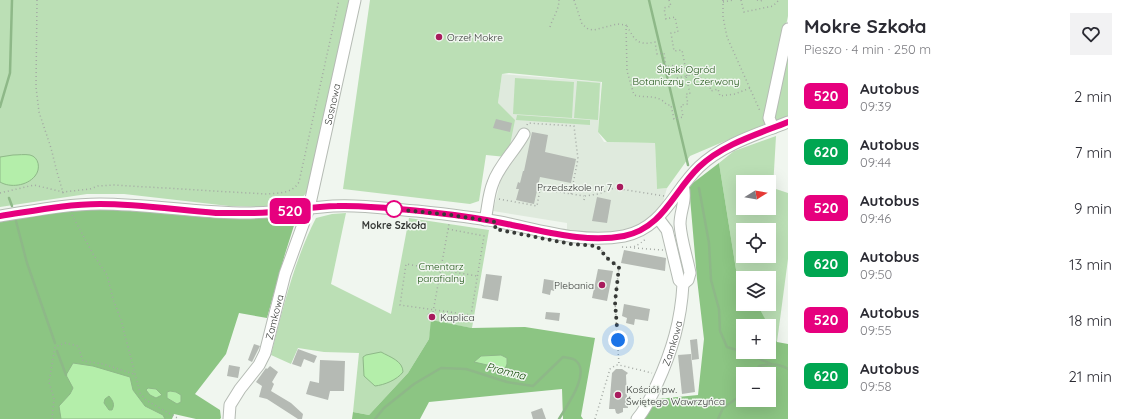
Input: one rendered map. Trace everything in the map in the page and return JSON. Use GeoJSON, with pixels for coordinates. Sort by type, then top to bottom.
{"type":"FeatureCollection","features":[{"type":"Feature","properties":{"kind":"street","name":"Sosnowa"},"geometry":{"type":"LineString","coordinates":[[309,208],[355,0]]}},
{"type":"Feature","properties":{"kind":"street"},"geometry":{"type":"LineString","coordinates":[[773,128],[770,118],[788,29]]}},
{"type":"Feature","properties":{"kind":"street"},"geometry":{"type":"LineString","coordinates":[[0,216],[67,206],[97,204],[127,204],[217,213],[262,213],[336,206],[363,206],[485,220],[572,237],[603,238],[624,236],[651,225],[699,167],[726,148],[788,122]]}},
{"type":"Feature","properties":{"kind":"street"},"geometry":{"type":"LineString","coordinates":[[485,220],[492,184],[498,172],[524,134]]}},
{"type":"Feature","properties":{"kind":"street","name":"Zamkowa"},"geometry":{"type":"LineString","coordinates":[[683,186],[684,205],[680,225],[690,274],[688,280],[683,284]]}},
{"type":"Feature","properties":{"kind":"street","name":"Zamkowa"},"geometry":{"type":"LineString","coordinates":[[229,419],[230,405],[240,389],[259,365],[265,353],[284,274],[309,208]]}},
{"type":"Feature","properties":{"kind":"street","name":"Zamkowa"},"geometry":{"type":"LineString","coordinates":[[637,419],[646,407],[658,374],[671,352],[682,306],[683,284],[679,280],[667,230],[658,218]]}},
{"type":"Feature","properties":{"kind":"path"},"geometry":{"type":"LineString","coordinates":[[37,0],[36,87],[39,112],[51,148],[67,206],[81,234],[107,275],[113,299],[121,320],[140,393],[146,400],[178,419]]}},
{"type":"Feature","properties":{"kind":"path"},"geometry":{"type":"LineString","coordinates":[[0,194],[34,185],[63,192],[114,185],[280,193],[290,191],[296,187],[299,182],[339,0]]}},
{"type":"Feature","properties":{"kind":"path"},"geometry":{"type":"LineString","coordinates":[[550,27],[557,13],[559,0]]}},
{"type":"Feature","properties":{"kind":"path"},"geometry":{"type":"LineString","coordinates":[[574,0],[582,24],[588,29],[594,30],[617,24],[626,25]]}},
{"type":"Feature","properties":{"kind":"path"},"geometry":{"type":"LineString","coordinates":[[626,25],[627,71],[634,96],[649,96],[663,101],[667,105],[671,104],[674,119],[683,117],[681,105],[688,104],[686,94],[690,94],[682,50],[674,51],[671,33],[678,32],[675,17],[666,19],[664,8],[670,6],[669,0]]}},
{"type":"Feature","properties":{"kind":"path"},"geometry":{"type":"LineString","coordinates":[[733,0],[723,1],[724,28],[761,113]]}},
{"type":"Feature","properties":{"kind":"path"},"geometry":{"type":"LineString","coordinates":[[741,0],[744,12],[773,6],[779,0]]}},
{"type":"Feature","properties":{"kind":"path"},"geometry":{"type":"LineString","coordinates":[[757,0],[764,0]]}},
{"type":"Feature","properties":{"kind":"path"},"geometry":{"type":"LineString","coordinates":[[626,25],[639,43],[646,44],[655,42],[657,54],[664,53],[666,67],[675,65],[677,78],[700,73],[701,81],[708,79],[711,91],[718,89],[720,96],[735,94],[750,88]]}},
{"type":"Feature","properties":{"kind":"path"},"geometry":{"type":"LineString","coordinates":[[524,134],[528,123],[574,126],[578,159],[570,194]]}},
{"type":"Feature","properties":{"kind":"path"},"geometry":{"type":"LineString","coordinates":[[489,197],[536,206],[540,189],[585,196],[598,194],[614,188],[668,196]]}},
{"type":"Feature","properties":{"kind":"path"},"geometry":{"type":"LineString","coordinates":[[584,200],[585,196]]}},
{"type":"Feature","properties":{"kind":"path"},"geometry":{"type":"LineString","coordinates":[[433,311],[442,270],[449,224]]}},
{"type":"Feature","properties":{"kind":"path"},"geometry":{"type":"LineString","coordinates":[[448,229],[484,236],[477,276],[470,315],[433,311],[400,305],[406,264],[477,276]]}},
{"type":"Feature","properties":{"kind":"path"},"geometry":{"type":"LineString","coordinates":[[632,248],[638,246],[648,237]]}},
{"type":"Feature","properties":{"kind":"path"},"geometry":{"type":"LineString","coordinates":[[604,246],[597,246],[609,260],[619,267],[615,302],[619,365]]}},
{"type":"Feature","properties":{"kind":"path"},"geometry":{"type":"LineString","coordinates":[[618,247],[663,250],[672,253]]}},
{"type":"Feature","properties":{"kind":"path"},"geometry":{"type":"LineString","coordinates":[[52,419],[54,399],[50,382],[55,347],[65,343],[78,346],[83,361],[103,364],[134,374]]}},
{"type":"Feature","properties":{"kind":"path"},"geometry":{"type":"LineString","coordinates":[[596,419],[610,369],[616,365],[619,365],[658,374]]}},
{"type":"Feature","properties":{"kind":"shaded area"},"geometry":{"type":"Polygon","coordinates":[[[502,74],[601,82],[598,132],[604,142],[655,143],[657,189],[667,188],[660,212],[629,230],[600,233],[567,232],[567,223],[493,211],[503,171],[510,161],[498,103],[502,74]]]}},
{"type":"Feature","properties":{"kind":"shaded area"},"geometry":{"type":"Polygon","coordinates":[[[30,155],[37,161],[37,173],[28,182],[18,185],[9,185],[0,182],[0,157],[30,155]]]}},
{"type":"Feature","properties":{"kind":"shaded area"},"geometry":{"type":"Polygon","coordinates":[[[719,163],[736,271],[736,311],[761,311],[765,319],[736,319],[736,359],[776,359],[776,340],[777,342],[788,344],[788,419],[641,419],[657,399],[698,395],[704,339],[689,186],[719,163]]]}},
{"type":"Feature","properties":{"kind":"shaded area"},"geometry":{"type":"Polygon","coordinates":[[[80,208],[246,218],[297,216],[267,318],[239,313],[226,354],[195,394],[220,410],[220,419],[196,419],[174,414],[172,419],[0,419],[0,222],[54,211],[80,208]]]}},
{"type":"Feature","properties":{"kind":"shaded area"},"geometry":{"type":"Polygon","coordinates":[[[431,320],[472,328],[525,327],[595,338],[581,416],[583,419],[563,419],[562,389],[429,402],[420,419],[352,419],[353,412],[369,415],[408,373],[429,339],[431,320]]]}},
{"type":"Feature","properties":{"kind":"shaded area"},"geometry":{"type":"Polygon","coordinates":[[[381,352],[398,362],[401,365],[403,372],[390,382],[375,386],[364,376],[363,357],[381,352]]]}},
{"type":"Feature","properties":{"kind":"shaded area"},"geometry":{"type":"Polygon","coordinates":[[[501,355],[507,358],[505,369],[474,362],[481,356],[501,355]]]}},
{"type":"Feature","properties":{"kind":"shaded area"},"geometry":{"type":"Polygon","coordinates":[[[73,363],[93,366],[130,377],[133,390],[145,406],[163,415],[165,419],[61,419],[59,406],[70,394],[73,388],[66,375],[73,363]],[[109,396],[105,399],[104,403],[109,410],[112,410],[113,404],[109,396]]]}},
{"type":"Feature","properties":{"kind":"shaded area"},"geometry":{"type":"Polygon","coordinates":[[[148,388],[156,389],[162,395],[156,398],[150,395],[146,390],[148,388]]]}},
{"type":"Feature","properties":{"kind":"shaded area"},"geometry":{"type":"Polygon","coordinates":[[[170,391],[181,395],[181,402],[177,404],[167,398],[167,392],[170,391]]]}},
{"type":"Feature","properties":{"kind":"green space"},"geometry":{"type":"Polygon","coordinates":[[[0,0],[349,0],[307,192],[301,199],[289,204],[260,207],[229,206],[124,194],[87,194],[0,207],[0,0]]]}},
{"type":"Feature","properties":{"kind":"green space","name":"Śląski Ogród Botaniczny - Czerwony"},"geometry":{"type":"Polygon","coordinates":[[[370,0],[788,0],[788,16],[765,124],[690,156],[667,188],[657,189],[655,143],[607,142],[598,132],[602,82],[509,73],[502,74],[498,103],[515,120],[509,150],[506,157],[486,155],[479,201],[470,204],[343,189],[370,0]]]}},
{"type":"Feature","properties":{"kind":"green space"},"geometry":{"type":"Polygon","coordinates":[[[788,57],[788,116],[774,122],[788,57]]]}},
{"type":"Feature","properties":{"kind":"green space"},"geometry":{"type":"Polygon","coordinates":[[[515,78],[574,82],[572,118],[513,114],[515,78]]]}},
{"type":"Feature","properties":{"kind":"green space"},"geometry":{"type":"Polygon","coordinates":[[[577,81],[600,83],[598,120],[574,118],[577,81]]]}},
{"type":"Feature","properties":{"kind":"green space"},"geometry":{"type":"Polygon","coordinates":[[[517,115],[590,120],[590,125],[516,120],[517,115]]]}},
{"type":"Feature","properties":{"kind":"green space"},"geometry":{"type":"Polygon","coordinates":[[[776,136],[774,175],[736,175],[736,215],[776,215],[776,189],[788,193],[788,259],[777,342],[776,319],[765,319],[761,311],[776,311],[776,271],[736,271],[719,163],[734,151],[776,136]]]}},
{"type":"Feature","properties":{"kind":"green space","name":"Cmentarz parafialny"},"geometry":{"type":"Polygon","coordinates":[[[346,213],[331,284],[391,314],[409,218],[489,230],[472,328],[432,321],[429,339],[408,373],[369,415],[353,412],[359,353],[324,352],[298,348],[291,364],[271,355],[295,268],[316,218],[332,214],[346,213]]]}},
{"type":"Feature","properties":{"kind":"building"},"geometry":{"type":"Polygon","coordinates":[[[496,119],[512,123],[510,132],[493,128],[496,119]]]}},
{"type":"Feature","properties":{"kind":"building"},"geometry":{"type":"Polygon","coordinates":[[[532,132],[548,135],[545,152],[576,159],[571,183],[540,177],[534,204],[516,200],[519,189],[516,189],[518,182],[520,183],[524,171],[532,132]]]}},
{"type":"Feature","properties":{"kind":"building"},"geometry":{"type":"Polygon","coordinates":[[[597,197],[611,200],[607,223],[592,221],[597,197]]]}},
{"type":"Feature","properties":{"kind":"building"},"geometry":{"type":"Polygon","coordinates":[[[624,250],[666,258],[665,271],[621,263],[624,250]]]}},
{"type":"Feature","properties":{"kind":"building","name":"Plebania"},"geometry":{"type":"Polygon","coordinates":[[[598,269],[613,271],[607,301],[592,298],[598,269]]]}},
{"type":"Feature","properties":{"kind":"building"},"geometry":{"type":"Polygon","coordinates":[[[486,274],[502,276],[498,301],[482,298],[486,274]]]}},
{"type":"Feature","properties":{"kind":"building"},"geometry":{"type":"Polygon","coordinates":[[[544,279],[556,281],[554,291],[551,290],[550,295],[542,293],[544,279]]]}},
{"type":"Feature","properties":{"kind":"building"},"geometry":{"type":"Polygon","coordinates":[[[624,304],[650,309],[648,321],[635,319],[634,325],[626,323],[627,318],[622,316],[624,304]]]}},
{"type":"Feature","properties":{"kind":"building"},"geometry":{"type":"Polygon","coordinates":[[[546,312],[560,313],[559,321],[545,319],[546,312]]]}},
{"type":"Feature","properties":{"kind":"building","name":"Kaplica"},"geometry":{"type":"Polygon","coordinates":[[[428,313],[436,314],[435,320],[427,319],[428,313]]]}},
{"type":"Feature","properties":{"kind":"building"},"geometry":{"type":"Polygon","coordinates":[[[697,339],[699,359],[692,360],[690,340],[697,339]]]}},
{"type":"Feature","properties":{"kind":"building"},"geometry":{"type":"Polygon","coordinates":[[[254,344],[260,346],[252,362],[248,360],[254,344]]]}},
{"type":"Feature","properties":{"kind":"building"},"geometry":{"type":"Polygon","coordinates":[[[298,349],[317,356],[314,363],[304,359],[301,367],[292,364],[298,349]]]}},
{"type":"Feature","properties":{"kind":"building"},"geometry":{"type":"Polygon","coordinates":[[[691,354],[695,392],[682,394],[678,355],[691,354]]]}},
{"type":"Feature","properties":{"kind":"building"},"geometry":{"type":"Polygon","coordinates":[[[320,360],[345,361],[344,391],[330,391],[328,400],[306,394],[310,381],[319,383],[320,360]]]}},
{"type":"Feature","properties":{"kind":"building"},"geometry":{"type":"Polygon","coordinates":[[[229,365],[240,367],[238,378],[227,376],[229,365]]]}},
{"type":"Feature","properties":{"kind":"building"},"geometry":{"type":"Polygon","coordinates":[[[270,366],[278,372],[272,382],[274,384],[271,391],[291,403],[303,414],[302,419],[298,419],[267,399],[259,397],[262,386],[256,382],[266,368],[267,369],[270,366]]]}},
{"type":"Feature","properties":{"kind":"building","name":"Kościół pw. Świętego Wawrzyńca"},"geometry":{"type":"Polygon","coordinates":[[[616,369],[622,369],[628,373],[626,375],[628,408],[623,408],[623,412],[618,414],[616,413],[615,409],[609,409],[612,373],[616,369]]]}},
{"type":"Feature","properties":{"kind":"building"},"geometry":{"type":"Polygon","coordinates":[[[542,408],[546,419],[533,419],[531,412],[542,408]]]}},
{"type":"Feature","properties":{"kind":"waterway"},"geometry":{"type":"LineString","coordinates":[[0,107],[10,73],[12,0]]}},
{"type":"Feature","properties":{"kind":"waterway"},"geometry":{"type":"LineString","coordinates":[[649,0],[688,165]]}},
{"type":"Feature","properties":{"kind":"waterway"},"geometry":{"type":"LineString","coordinates":[[699,188],[709,243],[711,280],[719,309],[720,331],[727,347],[736,350]]}},
{"type":"Feature","properties":{"kind":"waterway"},"geometry":{"type":"LineString","coordinates":[[9,198],[12,206]]}},
{"type":"Feature","properties":{"kind":"waterway"},"geometry":{"type":"LineString","coordinates":[[16,221],[27,263],[55,343]]}},
{"type":"Feature","properties":{"kind":"waterway"},"geometry":{"type":"LineString","coordinates":[[57,351],[66,375]]}},
{"type":"Feature","properties":{"kind":"waterway","name":"Promna"},"geometry":{"type":"LineString","coordinates":[[375,419],[384,408],[414,384],[441,368],[466,369],[507,382],[533,386],[563,357],[571,358],[579,365],[581,373],[576,390],[559,419]]}},
{"type":"Feature","properties":{"kind":"waterway"},"geometry":{"type":"LineString","coordinates":[[760,359],[771,364]]}},
{"type":"Feature","properties":{"kind":"waterway","name":"Promna"},"geometry":{"type":"LineString","coordinates":[[759,367],[774,364],[788,369]]}},
{"type":"Feature","properties":{"kind":"waterway","name":"Promna"},"geometry":{"type":"LineString","coordinates":[[718,419],[723,408],[736,399]]}},
{"type":"Feature","properties":{"kind":"bus line","name":"520"},"geometry":{"type":"LineString","coordinates":[[0,216],[67,206],[97,204],[127,204],[217,213],[262,213],[336,206],[363,206],[451,215],[572,237],[603,238],[624,236],[642,230],[651,225],[661,216],[699,167],[712,157],[726,148],[788,122]]}},
{"type":"Feature","properties":{"kind":"place","name":"Orzeł Mokre"},"geometry":{"type":"Point","coordinates":[439,37]}},
{"type":"Feature","properties":{"kind":"place","name":"Przedszkole nr 7"},"geometry":{"type":"Point","coordinates":[620,187]}},
{"type":"Feature","properties":{"kind":"place","name":"Mokre Szkoła"},"geometry":{"type":"Point","coordinates":[394,209]}},
{"type":"Feature","properties":{"kind":"place","name":"Plebania"},"geometry":{"type":"Point","coordinates":[602,285]}},
{"type":"Feature","properties":{"kind":"place","name":"Kaplica"},"geometry":{"type":"Point","coordinates":[432,317]}},
{"type":"Feature","properties":{"kind":"place","name":"Kościół pw. Świętego Wawrzyńca"},"geometry":{"type":"Point","coordinates":[618,395]}},
{"type":"Feature","properties":{"kind":"route"},"geometry":{"type":"LineString","coordinates":[[394,209],[451,215],[496,222],[495,229],[571,244],[597,246],[609,260],[619,267],[615,302],[618,340]]}}]}
